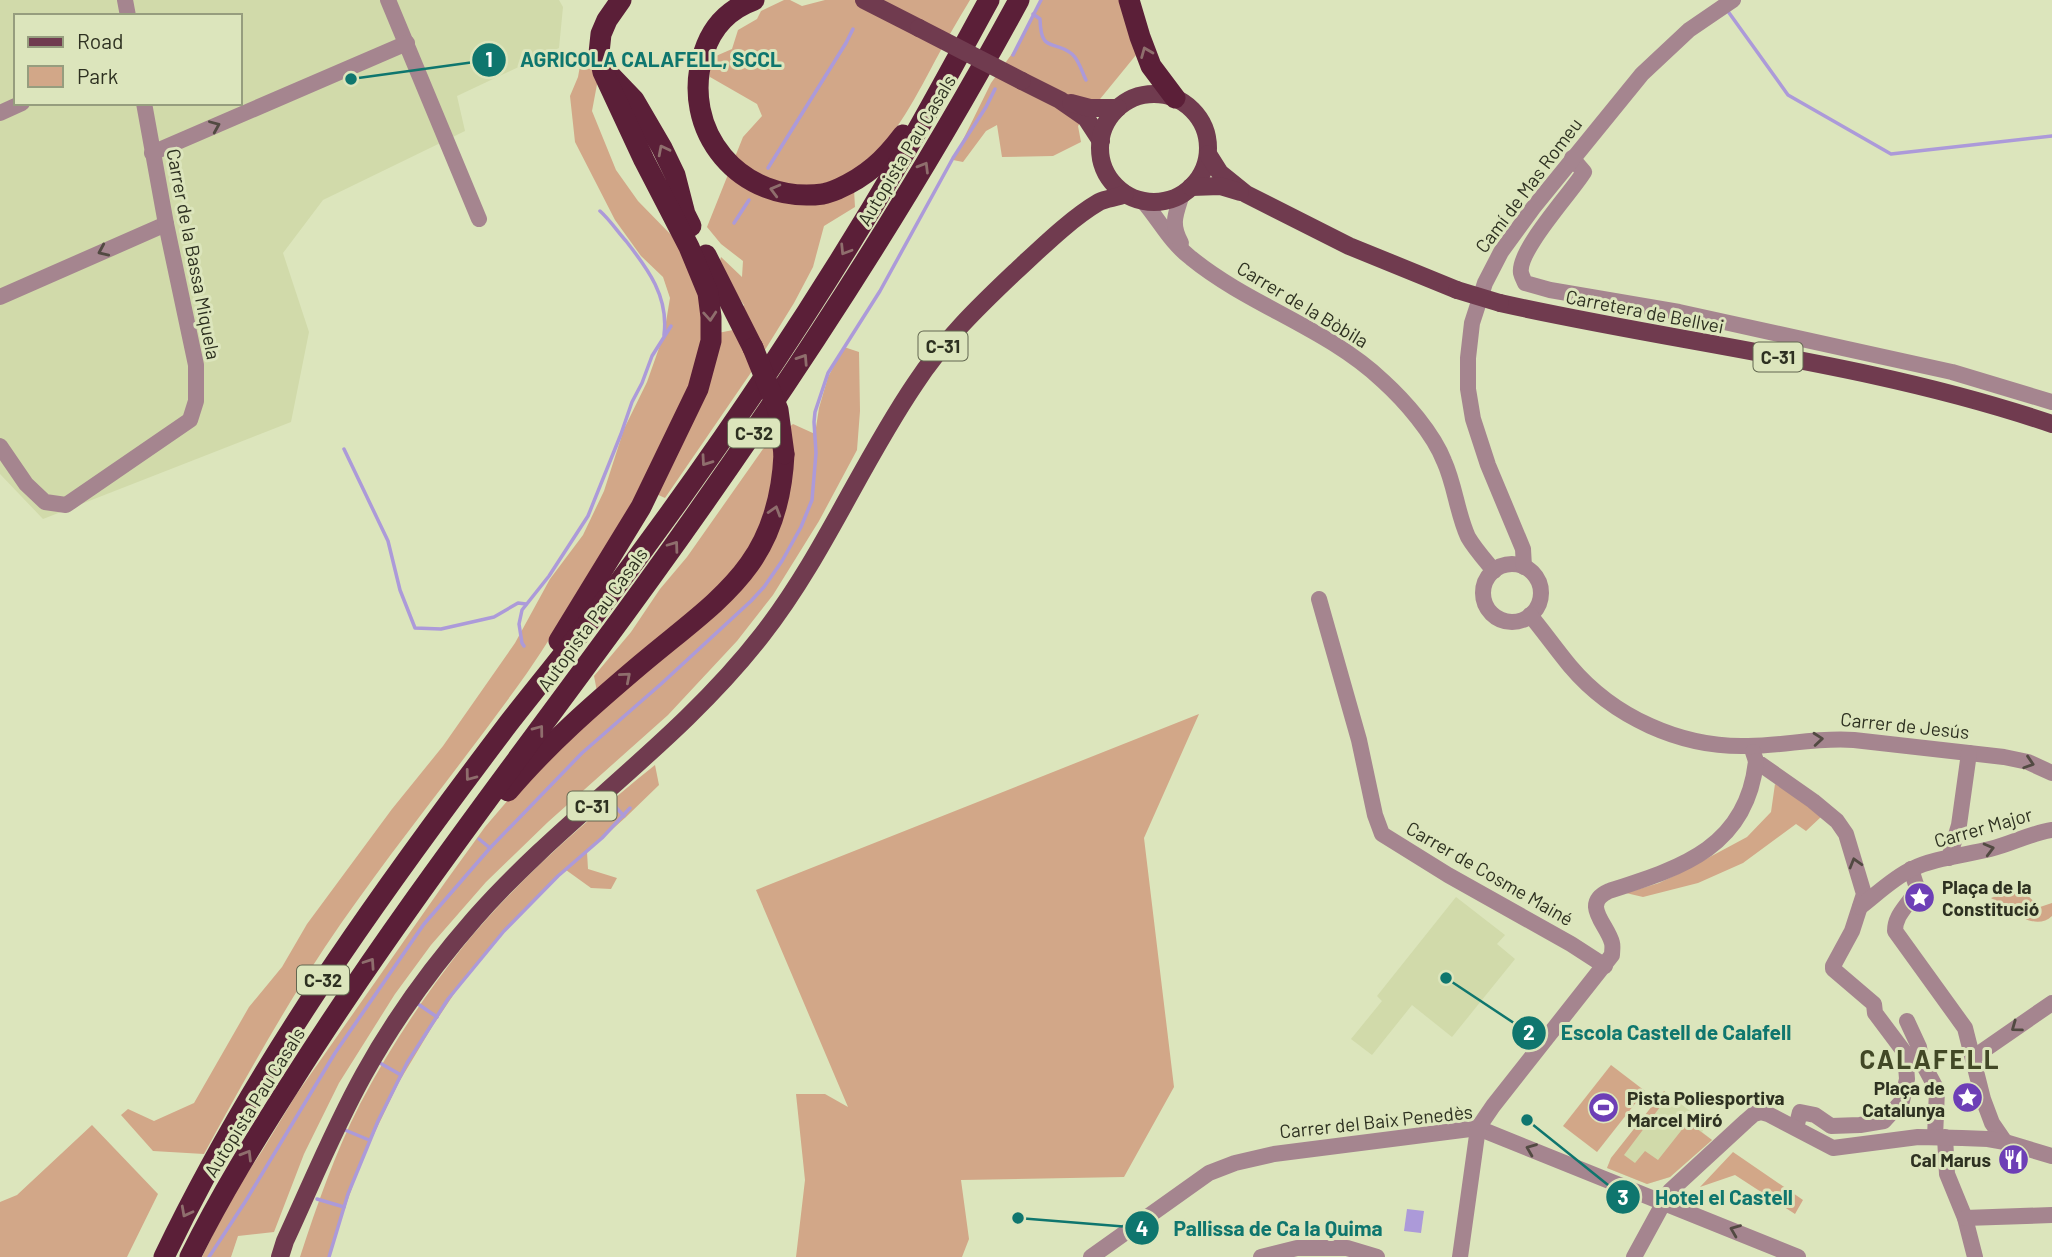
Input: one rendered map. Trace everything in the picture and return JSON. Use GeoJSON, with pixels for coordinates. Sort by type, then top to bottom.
{"type":"FeatureCollection","features":[{"type":"Feature","properties":{"kind":"highway"},"geometry":{"type":"LineString","coordinates":[[511,721],[641,508],[698,389],[711,341],[708,293],[689,247],[603,72],[599,53],[601,34],[621,0]]}},
{"type":"Feature","properties":{"kind":"highway"},"geometry":{"type":"LineString","coordinates":[[454,844],[484,820],[523,774],[591,707],[704,613],[742,576],[758,552],[779,500],[784,454],[778,410],[753,348],[685,214],[675,175],[662,148],[635,100],[609,74],[605,53],[611,25],[629,0]]}},
{"type":"Feature","properties":{"kind":"highway"},"geometry":{"type":"LineString","coordinates":[[754,0],[740,5],[726,15],[714,31],[701,61],[698,94],[703,123],[719,154],[734,169],[764,188],[793,195],[825,194],[859,180],[881,162],[914,120],[931,106]]}},
{"type":"Feature","properties":{"kind":"highway","name":"Autopista Pau Casals"},"geometry":{"type":"LineString","coordinates":[[164,1257],[226,1138],[307,1004],[406,861],[600,607],[747,402],[899,162],[989,0]]}},
{"type":"Feature","properties":{"kind":"highway","name":"Autopista Pau Casals"},"geometry":{"type":"LineString","coordinates":[[190,1257],[208,1219],[270,1116],[380,947],[752,436],[834,312],[902,202],[1019,0]]}},
{"type":"Feature","properties":{"kind":"highway"},"geometry":{"type":"LineString","coordinates":[[1129,0],[1151,66],[1175,98]]}},
{"type":"Feature","properties":{"kind":"main road"},"geometry":{"type":"LineString","coordinates":[[864,0],[1060,100],[1086,118],[1101,141]]}},
{"type":"Feature","properties":{"kind":"main road"},"geometry":{"type":"LineString","coordinates":[[1101,141],[1107,123],[1118,108],[1128,101],[1151,94],[1175,98]]}},
{"type":"Feature","properties":{"kind":"main road","name":"C-31"},"geometry":{"type":"LineString","coordinates":[[1175,98],[1193,111],[1200,120],[1205,131],[1208,153]]}},
{"type":"Feature","properties":{"kind":"main road"},"geometry":{"type":"LineString","coordinates":[[1060,100],[1090,108],[1118,108]]}},
{"type":"Feature","properties":{"kind":"main road","name":"C-31"},"geometry":{"type":"LineString","coordinates":[[1077,218],[1096,194],[1104,168],[1100,155],[1101,141]]}},
{"type":"Feature","properties":{"kind":"main road"},"geometry":{"type":"LineString","coordinates":[[1104,168],[1112,183],[1125,194],[1143,201],[1163,202],[1187,191],[1203,172],[1208,153]]}},
{"type":"Feature","properties":{"kind":"main road","name":"Carretera de Bellvei"},"geometry":{"type":"LineString","coordinates":[[1208,153],[1220,173],[1246,194]]}},
{"type":"Feature","properties":{"kind":"main road","name":"Carretera de Bellvei"},"geometry":{"type":"LineString","coordinates":[[1187,191],[1220,186],[1246,194],[1349,246],[1457,290],[1500,303],[1586,322],[1841,368],[1931,388],[2052,424]]}},
{"type":"Feature","properties":{"kind":"main road","name":"C-31"},"geometry":{"type":"LineString","coordinates":[[280,1257],[341,1118],[365,1072],[412,997],[447,951],[503,889],[544,849],[672,734],[762,636],[799,584],[875,448],[914,384],[938,352],[979,307],[1077,218],[1102,201],[1125,194]]}},
{"type":"Feature","properties":{"kind":"main road","name":"C-31"},"geometry":{"type":"LineString","coordinates":[[292,1257],[318,1171]]}},
{"type":"Feature","properties":{"kind":"street"},"geometry":{"type":"LineString","coordinates":[[388,0],[479,219]]}},
{"type":"Feature","properties":{"kind":"street","name":"Camí de Mas Romeu"},"geometry":{"type":"LineString","coordinates":[[1524,567],[1523,549],[1488,466],[1473,419],[1468,389],[1468,358],[1476,307],[1495,262],[1533,208],[1642,74],[1689,30],[1733,0]]}},
{"type":"Feature","properties":{"kind":"street"},"geometry":{"type":"LineString","coordinates":[[152,153],[407,43]]}},
{"type":"Feature","properties":{"kind":"street"},"geometry":{"type":"LineString","coordinates":[[0,113],[18,105]]}},
{"type":"Feature","properties":{"kind":"street","name":"Carrer de la Bassa Miquela"},"geometry":{"type":"LineString","coordinates":[[0,446],[26,484],[45,502],[66,505],[190,420],[196,401],[195,365],[144,105]]}},
{"type":"Feature","properties":{"kind":"street"},"geometry":{"type":"LineString","coordinates":[[1572,158],[1584,172],[1525,253],[1520,271],[1525,283],[1550,290],[1679,312],[1913,363],[2052,402]]}},
{"type":"Feature","properties":{"kind":"street"},"geometry":{"type":"LineString","coordinates":[[1187,191],[1175,214],[1174,226],[1189,257]]}},
{"type":"Feature","properties":{"kind":"street","name":"Carrer de la Bòbila"},"geometry":{"type":"LineString","coordinates":[[1143,201],[1171,240],[1189,257],[1236,289],[1332,343],[1384,381],[1436,443],[1445,462],[1467,535],[1494,570]]}},
{"type":"Feature","properties":{"kind":"street"},"geometry":{"type":"LineString","coordinates":[[0,296],[166,224]]}},
{"type":"Feature","properties":{"kind":"street"},"geometry":{"type":"LineString","coordinates":[[1507,565],[1524,567],[1536,577],[1541,593],[1536,609],[1518,622],[1508,622],[1496,617],[1488,610],[1484,599],[1483,589],[1488,577],[1494,570],[1507,565]]}},
{"type":"Feature","properties":{"kind":"street","name":"Carrer de Cosme Mainé"},"geometry":{"type":"LineString","coordinates":[[1320,599],[1382,834],[1448,876],[1571,944],[1605,966]]}},
{"type":"Feature","properties":{"kind":"street"},"geometry":{"type":"LineString","coordinates":[[1530,615],[1570,666],[1612,705],[1667,733],[1753,754],[1837,821],[1846,834],[1864,894],[1852,931],[1833,966],[1836,972],[1874,1004],[1875,1013],[1921,1060],[1937,1090],[1940,1137],[1947,1174],[1965,1218],[1975,1257]]}},
{"type":"Feature","properties":{"kind":"street","name":"Carrer de Jesús"},"geometry":{"type":"LineString","coordinates":[[1753,754],[1829,738],[2028,762],[2052,774]]}},
{"type":"Feature","properties":{"kind":"street"},"geometry":{"type":"LineString","coordinates":[[1950,858],[1959,825],[1969,753]]}},
{"type":"Feature","properties":{"kind":"street"},"geometry":{"type":"LineString","coordinates":[[1460,1257],[1478,1128],[1612,955],[1612,943],[1597,912],[1598,898],[1609,891],[1682,865],[1713,845],[1734,825],[1754,775],[1753,754]]}},
{"type":"Feature","properties":{"kind":"street","name":"Carrer Major"},"geometry":{"type":"LineString","coordinates":[[1918,867],[1992,849],[2052,830]]}},
{"type":"Feature","properties":{"kind":"street"},"geometry":{"type":"LineString","coordinates":[[1860,907],[1895,879],[1918,867]]}},
{"type":"Feature","properties":{"kind":"street"},"geometry":{"type":"LineString","coordinates":[[1918,867],[1917,888],[1895,920],[1895,931],[1965,1028],[1987,1111],[1992,1123],[2013,1145]]}},
{"type":"Feature","properties":{"kind":"street"},"geometry":{"type":"LineString","coordinates":[[1974,1057],[2052,1003]]}},
{"type":"Feature","properties":{"kind":"street"},"geometry":{"type":"LineString","coordinates":[[1796,1128],[1800,1112],[1815,1115],[1831,1126],[1884,1121],[1902,1101],[1907,1079],[1912,1050],[1906,1021]]}},
{"type":"Feature","properties":{"kind":"street"},"geometry":{"type":"LineString","coordinates":[[1634,1257],[1672,1189],[1754,1114],[1761,1112],[1833,1148],[1918,1137],[1940,1137],[1988,1139],[2052,1156]]}},
{"type":"Feature","properties":{"kind":"street","name":"Carrer del Baix Penedès"},"geometry":{"type":"LineString","coordinates":[[1091,1257],[1209,1173],[1235,1163],[1274,1154],[1478,1128],[1798,1257]]}},
{"type":"Feature","properties":{"kind":"street"},"geometry":{"type":"LineString","coordinates":[[1965,1218],[2052,1216]]}},
{"type":"Feature","properties":{"kind":"street"},"geometry":{"type":"LineString","coordinates":[[1261,1257],[1297,1248],[1347,1248],[1377,1257]]}},
{"type":"Feature","properties":{"kind":"shaded area"},"geometry":{"type":"Polygon","coordinates":[[[0,0],[559,0],[563,7],[559,48],[457,96],[465,131],[323,200],[283,253],[309,332],[291,422],[43,519],[0,474],[0,0]]]}},
{"type":"Feature","properties":{"kind":"shaded area"},"geometry":{"type":"Polygon","coordinates":[[[1456,897],[1505,935],[1497,944],[1515,959],[1452,1037],[1412,1005],[1372,1055],[1351,1039],[1382,1001],[1377,996],[1456,897]]]}},
{"type":"Feature","properties":{"kind":"shaded area"},"geometry":{"type":"Polygon","coordinates":[[[1664,1091],[1707,1124],[1702,1132],[1712,1140],[1670,1177],[1647,1184],[1607,1168],[1611,1158],[1664,1091]]]}},
{"type":"Feature","properties":{"kind":"shaded area"},"geometry":{"type":"Polygon","coordinates":[[[1407,1209],[1424,1211],[1421,1233],[1404,1231],[1407,1209]]]}},
{"type":"Feature","properties":{"kind":"green space"},"geometry":{"type":"Polygon","coordinates":[[[784,0],[802,6],[825,0],[970,0],[900,122],[879,149],[853,172],[855,207],[824,226],[813,267],[750,374],[665,498],[641,487],[527,673],[325,947],[262,1049],[204,1154],[153,1151],[121,1115],[128,1109],[154,1121],[194,1103],[249,1007],[282,967],[307,924],[392,809],[443,746],[515,643],[550,579],[583,535],[604,491],[624,429],[647,382],[664,334],[670,298],[663,277],[641,256],[615,220],[575,142],[570,96],[578,77],[582,55],[593,57],[598,79],[592,111],[616,170],[638,201],[678,242],[718,333],[733,330],[744,305],[718,268],[721,257],[742,277],[743,261],[721,244],[707,227],[743,137],[762,116],[757,104],[710,77],[709,59],[732,49],[738,30],[757,19],[761,11],[784,0]]]}},
{"type":"Feature","properties":{"kind":"green space"},"geometry":{"type":"Polygon","coordinates":[[[1041,0],[1121,0],[1136,55],[1078,126],[1081,142],[1053,156],[1002,157],[997,125],[986,131],[963,162],[953,160],[991,83],[1016,48],[1041,0]]]}},
{"type":"Feature","properties":{"kind":"green space"},"geometry":{"type":"Polygon","coordinates":[[[844,347],[859,352],[860,411],[857,450],[819,521],[773,595],[737,641],[668,715],[548,822],[486,882],[431,945],[395,994],[339,1083],[304,1154],[274,1232],[238,1236],[231,1257],[202,1257],[232,1196],[296,1095],[485,827],[514,793],[600,707],[594,676],[687,557],[763,449],[793,424],[815,434],[828,377],[844,347]]]}},
{"type":"Feature","properties":{"kind":"green space"},"geometry":{"type":"Polygon","coordinates":[[[1199,714],[1144,838],[1174,1087],[1124,1177],[961,1180],[969,1239],[962,1257],[796,1257],[805,1180],[796,1094],[825,1094],[848,1107],[756,890],[1199,714]]]}},
{"type":"Feature","properties":{"kind":"green space"},"geometry":{"type":"Polygon","coordinates":[[[655,765],[659,785],[587,852],[588,869],[617,878],[611,889],[591,888],[566,870],[542,891],[470,970],[399,1082],[362,1159],[328,1257],[300,1257],[327,1179],[360,1104],[395,1043],[434,985],[483,923],[529,875],[655,765]]]}},
{"type":"Feature","properties":{"kind":"green space"},"geometry":{"type":"Polygon","coordinates":[[[1775,784],[1822,816],[1806,831],[1796,824],[1743,863],[1698,883],[1643,897],[1626,893],[1659,883],[1747,837],[1771,812],[1775,784]]]}},
{"type":"Feature","properties":{"kind":"green space"},"geometry":{"type":"Polygon","coordinates":[[[2025,885],[2027,895],[2040,907],[2052,903],[2052,916],[2045,921],[2037,922],[2021,917],[1991,898],[2025,885]]]}},
{"type":"Feature","properties":{"kind":"green space","name":"Pista Poliesportiva Marcel Miró"},"geometry":{"type":"Polygon","coordinates":[[[1611,1065],[1645,1091],[1597,1152],[1563,1126],[1611,1065]]]}},
{"type":"Feature","properties":{"kind":"green space"},"geometry":{"type":"Polygon","coordinates":[[[1664,1091],[1669,1095],[1624,1155],[1635,1163],[1645,1151],[1658,1160],[1688,1122],[1712,1140],[1670,1177],[1647,1184],[1607,1168],[1611,1158],[1664,1091]]]}},
{"type":"Feature","properties":{"kind":"green space"},"geometry":{"type":"Polygon","coordinates":[[[92,1125],[158,1194],[127,1257],[0,1257],[0,1202],[17,1195],[92,1125]]]}},
{"type":"Feature","properties":{"kind":"green space"},"geometry":{"type":"Polygon","coordinates":[[[1733,1152],[1803,1200],[1795,1214],[1735,1175],[1700,1187],[1733,1152]]]}},
{"type":"Feature","properties":{"kind":"waterway"},"geometry":{"type":"LineString","coordinates":[[1013,55],[1041,0]]}},
{"type":"Feature","properties":{"kind":"waterway"},"geometry":{"type":"LineString","coordinates":[[1727,10],[1788,95],[1891,154],[2052,136]]}},
{"type":"Feature","properties":{"kind":"waterway"},"geometry":{"type":"LineString","coordinates":[[1033,14],[1040,19],[1046,41],[1072,54],[1086,80]]}},
{"type":"Feature","properties":{"kind":"waterway"},"geometry":{"type":"LineString","coordinates":[[768,168],[853,29]]}},
{"type":"Feature","properties":{"kind":"waterway"},"geometry":{"type":"LineString","coordinates":[[209,1257],[335,1053],[424,924],[490,848],[582,753],[751,601],[782,561],[812,500],[816,453],[815,412],[828,373],[880,291],[953,158],[995,89]]}},
{"type":"Feature","properties":{"kind":"waterway"},"geometry":{"type":"LineString","coordinates":[[734,223],[749,200]]}},
{"type":"Feature","properties":{"kind":"waterway"},"geometry":{"type":"LineString","coordinates":[[600,211],[634,252],[655,284],[663,308],[664,335]]}},
{"type":"Feature","properties":{"kind":"waterway"},"geometry":{"type":"LineString","coordinates":[[524,646],[519,624],[522,610],[549,576],[588,516],[652,356],[671,326]]}},
{"type":"Feature","properties":{"kind":"waterway"},"geometry":{"type":"LineString","coordinates":[[344,449],[388,541],[400,590],[415,628],[441,629],[494,617],[518,603],[526,604]]}},
{"type":"Feature","properties":{"kind":"waterway"},"geometry":{"type":"LineString","coordinates":[[611,802],[624,816]]}},
{"type":"Feature","properties":{"kind":"waterway"},"geometry":{"type":"LineString","coordinates":[[329,1257],[348,1194],[378,1121],[407,1063],[448,999],[504,931],[630,808]]}},
{"type":"Feature","properties":{"kind":"waterway"},"geometry":{"type":"LineString","coordinates":[[479,839],[490,848]]}},
{"type":"Feature","properties":{"kind":"waterway"},"geometry":{"type":"LineString","coordinates":[[418,1004],[437,1017]]}},
{"type":"Feature","properties":{"kind":"waterway"},"geometry":{"type":"LineString","coordinates":[[380,1063],[401,1075]]}},
{"type":"Feature","properties":{"kind":"waterway"},"geometry":{"type":"LineString","coordinates":[[345,1130],[369,1140]]}},
{"type":"Feature","properties":{"kind":"waterway"},"geometry":{"type":"LineString","coordinates":[[317,1199],[344,1207]]}},
{"type":"Feature","properties":{"kind":"place","name":"AGRICOLA CALAFELL, SCCL"},"geometry":{"type":"Point","coordinates":[351,79]}},
{"type":"Feature","properties":{"kind":"place","name":"Plaça de la Constitució"},"geometry":{"type":"Point","coordinates":[1919,897]}},
{"type":"Feature","properties":{"kind":"place","name":"Escola Castell de Calafell"},"geometry":{"type":"Point","coordinates":[1446,978]}},
{"type":"Feature","properties":{"kind":"place","name":"Plaça de Catalunya"},"geometry":{"type":"Point","coordinates":[1968,1098]}},
{"type":"Feature","properties":{"kind":"place","name":"Pista Poliesportiva Marcel Miró"},"geometry":{"type":"Point","coordinates":[1604,1108]}},
{"type":"Feature","properties":{"kind":"place","name":"Hotel el Castell"},"geometry":{"type":"Point","coordinates":[1527,1120]}},
{"type":"Feature","properties":{"kind":"place","name":"Cal Marus"},"geometry":{"type":"Point","coordinates":[2014,1159]}},
{"type":"Feature","properties":{"kind":"place","name":"Pallissa de Ca la Quima"},"geometry":{"type":"Point","coordinates":[1018,1218]}},
{"type":"Feature","properties":{"kind":"district","name":"CALAFELL"},"geometry":{"type":"Point","coordinates":[1930,1058]}}]}
